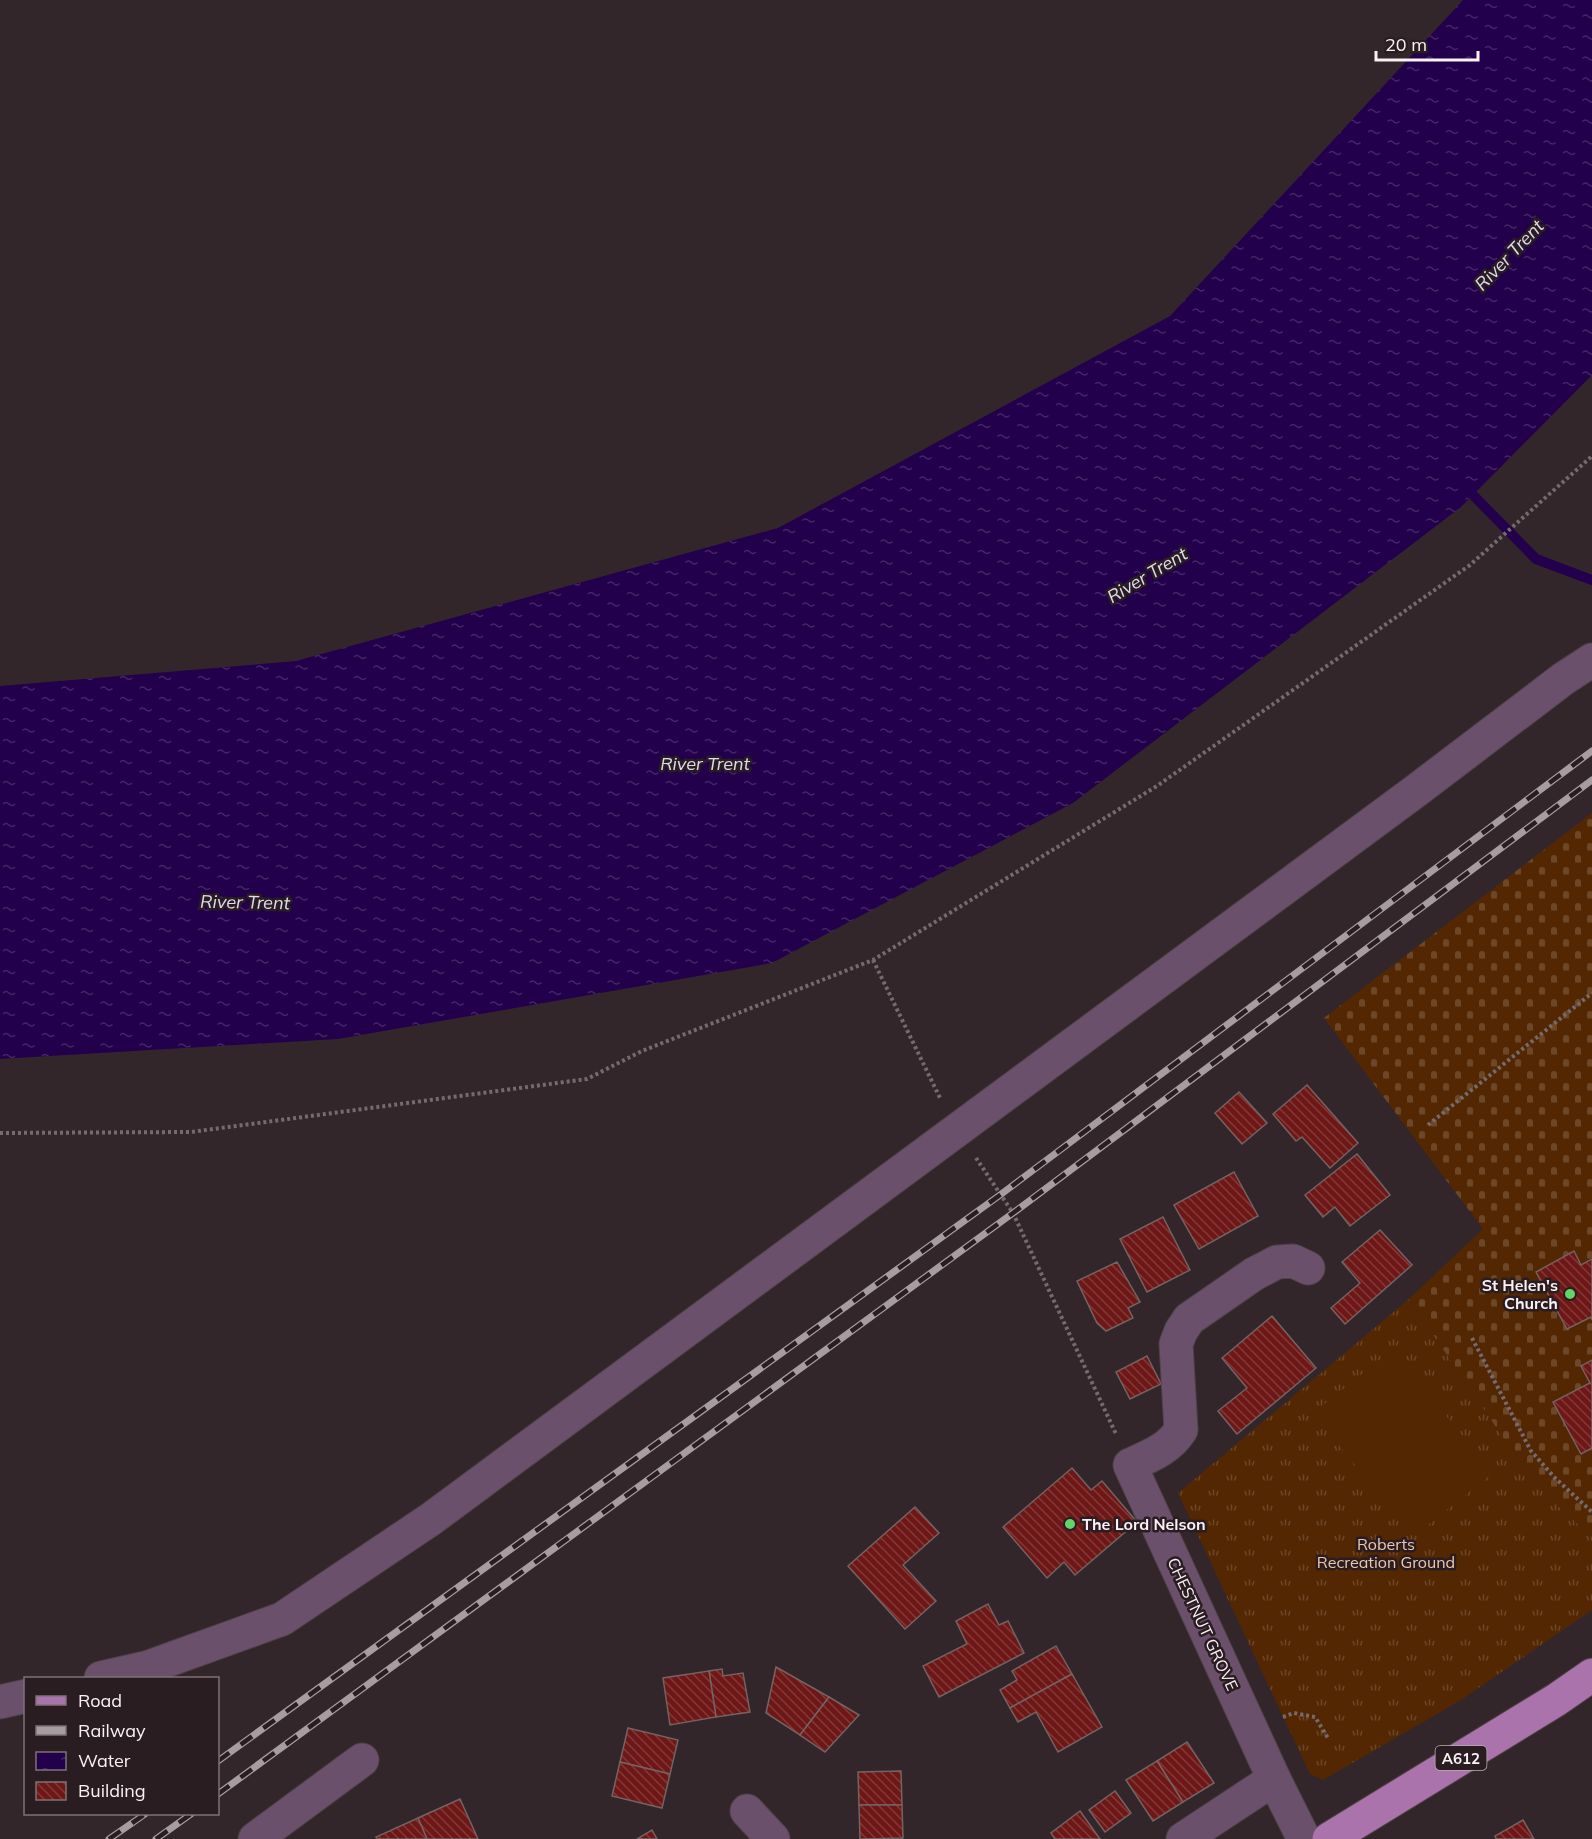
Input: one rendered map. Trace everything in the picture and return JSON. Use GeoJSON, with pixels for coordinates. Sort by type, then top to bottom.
{"type":"FeatureCollection","features":[{"type":"Feature","properties":{"kind":"main road","name":"A612"},"geometry":{"type":"LineString","coordinates":[[1329,1839],[1556,1700],[1592,1675]]}},
{"type":"Feature","properties":{"kind":"street"},"geometry":{"type":"LineString","coordinates":[[105,1677],[149,1667],[282,1619],[430,1519],[1592,660]]}},
{"type":"Feature","properties":{"kind":"street"},"geometry":{"type":"LineString","coordinates":[[1130,1465],[1156,1453],[1174,1441],[1181,1430],[1176,1344],[1181,1330],[1189,1319],[1254,1274],[1277,1262],[1293,1261],[1308,1268]]}},
{"type":"Feature","properties":{"kind":"street","name":"CHESTNUT GROVE"},"geometry":{"type":"LineString","coordinates":[[1130,1465],[1274,1779],[1304,1839]]}},
{"type":"Feature","properties":{"kind":"street"},"geometry":{"type":"LineString","coordinates":[[0,1702],[24,1696]]}},
{"type":"Feature","properties":{"kind":"street"},"geometry":{"type":"LineString","coordinates":[[255,1839],[363,1760]]}},
{"type":"Feature","properties":{"kind":"street"},"geometry":{"type":"LineString","coordinates":[[1183,1839],[1274,1779]]}},
{"type":"Feature","properties":{"kind":"street"},"geometry":{"type":"LineString","coordinates":[[747,1811],[773,1839]]}},
{"type":"Feature","properties":{"kind":"path"},"geometry":{"type":"LineString","coordinates":[[0,1133],[191,1132],[586,1079],[642,1051],[873,960],[1157,786],[1470,565],[1592,456]]}},
{"type":"Feature","properties":{"kind":"path"},"geometry":{"type":"LineString","coordinates":[[873,960],[955,1130],[1013,1213],[1130,1465]]}},
{"type":"Feature","properties":{"kind":"path"},"geometry":{"type":"LineString","coordinates":[[1428,1125],[1592,993]]}},
{"type":"Feature","properties":{"kind":"path"},"geometry":{"type":"LineString","coordinates":[[1472,1338],[1531,1451],[1555,1478],[1592,1512]]}},
{"type":"Feature","properties":{"kind":"path"},"geometry":{"type":"LineString","coordinates":[[1252,1731],[1294,1713],[1314,1717],[1328,1738]]}},
{"type":"Feature","properties":{"kind":"green space"},"geometry":{"type":"Polygon","coordinates":[[[1592,813],[1592,1537],[1554,1502],[1517,1458],[1409,1299],[1483,1229],[1324,1018],[1592,813]]]}},
{"type":"Feature","properties":{"kind":"green space","name":"Roberts Recreation Ground"},"geometry":{"type":"Polygon","coordinates":[[[1409,1299],[1517,1458],[1554,1502],[1592,1537],[1592,1610],[1461,1700],[1323,1780],[1310,1774],[1178,1493],[1409,1299]]]}},
{"type":"Feature","properties":{"kind":"green space"},"geometry":{"type":"Polygon","coordinates":[[[1392,1350],[1493,1473],[1413,1537],[1313,1413],[1392,1350]]]}},
{"type":"Feature","properties":{"kind":"water","name":"River Trent"},"geometry":{"type":"Polygon","coordinates":[[[1463,0],[1592,0],[1592,375],[1461,507],[1073,803],[772,963],[338,1039],[0,1059],[0,686],[296,661],[778,528],[1170,316],[1463,0]]]}},
{"type":"Feature","properties":{"kind":"building"},"geometry":{"type":"Polygon","coordinates":[[[1307,1085],[1358,1143],[1330,1168],[1302,1137],[1296,1141],[1273,1114],[1307,1085]]]}},
{"type":"Feature","properties":{"kind":"building"},"geometry":{"type":"Polygon","coordinates":[[[1239,1092],[1267,1123],[1242,1144],[1215,1113],[1239,1092]]]}},
{"type":"Feature","properties":{"kind":"building"},"geometry":{"type":"Polygon","coordinates":[[[1357,1154],[1390,1195],[1350,1226],[1335,1207],[1323,1217],[1305,1195],[1357,1154]]]}},
{"type":"Feature","properties":{"kind":"building"},"geometry":{"type":"Polygon","coordinates":[[[1234,1172],[1258,1216],[1199,1249],[1174,1205],[1234,1172]]]}},
{"type":"Feature","properties":{"kind":"building"},"geometry":{"type":"Polygon","coordinates":[[[1163,1217],[1190,1270],[1147,1292],[1120,1239],[1163,1217]]]}},
{"type":"Feature","properties":{"kind":"building"},"geometry":{"type":"Polygon","coordinates":[[[1380,1230],[1412,1265],[1345,1324],[1331,1308],[1360,1283],[1342,1262],[1380,1230]]]}},
{"type":"Feature","properties":{"kind":"building","name":"St Helen's Church"},"geometry":{"type":"Polygon","coordinates":[[[1574,1251],[1581,1265],[1592,1259],[1592,1320],[1591,1317],[1567,1329],[1536,1272],[1574,1251]]]}},
{"type":"Feature","properties":{"kind":"building"},"geometry":{"type":"Polygon","coordinates":[[[1117,1262],[1140,1302],[1128,1308],[1133,1318],[1106,1331],[1097,1323],[1077,1281],[1117,1262]]]}},
{"type":"Feature","properties":{"kind":"building"},"geometry":{"type":"Polygon","coordinates":[[[1272,1316],[1316,1368],[1237,1434],[1218,1411],[1247,1388],[1222,1358],[1272,1316]]]}},
{"type":"Feature","properties":{"kind":"building"},"geometry":{"type":"Polygon","coordinates":[[[1147,1356],[1161,1384],[1130,1399],[1116,1372],[1147,1356]]]}},
{"type":"Feature","properties":{"kind":"building"},"geometry":{"type":"Polygon","coordinates":[[[1592,1360],[1592,1448],[1581,1454],[1553,1402],[1590,1383],[1581,1366],[1592,1360]]]}},
{"type":"Feature","properties":{"kind":"building","name":"The Lord Nelson"},"geometry":{"type":"Polygon","coordinates":[[[1072,1468],[1091,1490],[1102,1481],[1137,1522],[1075,1575],[1064,1562],[1047,1578],[1003,1527],[1072,1468]]]}},
{"type":"Feature","properties":{"kind":"building"},"geometry":{"type":"Polygon","coordinates":[[[915,1507],[939,1533],[903,1565],[936,1601],[905,1629],[848,1566],[915,1507]]]}},
{"type":"Feature","properties":{"kind":"building"},"geometry":{"type":"Polygon","coordinates":[[[988,1604],[999,1625],[1008,1621],[1024,1653],[939,1697],[923,1666],[967,1644],[956,1621],[988,1604]]]}},
{"type":"Feature","properties":{"kind":"building"},"geometry":{"type":"Polygon","coordinates":[[[1056,1646],[1072,1674],[1010,1708],[1000,1690],[1017,1680],[1012,1671],[1056,1646]]]}},
{"type":"Feature","properties":{"kind":"building"},"geometry":{"type":"Polygon","coordinates":[[[776,1667],[829,1697],[800,1735],[766,1713],[776,1667]]]}},
{"type":"Feature","properties":{"kind":"building"},"geometry":{"type":"Polygon","coordinates":[[[722,1669],[723,1676],[743,1673],[750,1712],[716,1717],[709,1671],[722,1669]]]}},
{"type":"Feature","properties":{"kind":"building"},"geometry":{"type":"Polygon","coordinates":[[[709,1671],[716,1717],[670,1725],[663,1678],[709,1671]]]}},
{"type":"Feature","properties":{"kind":"building"},"geometry":{"type":"Polygon","coordinates":[[[1072,1674],[1102,1727],[1058,1752],[1036,1712],[1018,1722],[1010,1708],[1072,1674]]]}},
{"type":"Feature","properties":{"kind":"building"},"geometry":{"type":"Polygon","coordinates":[[[829,1697],[859,1715],[825,1752],[800,1735],[829,1697]]]}},
{"type":"Feature","properties":{"kind":"building"},"geometry":{"type":"Polygon","coordinates":[[[628,1728],[678,1740],[670,1774],[620,1762],[628,1728]]]}},
{"type":"Feature","properties":{"kind":"building"},"geometry":{"type":"Polygon","coordinates":[[[1187,1742],[1214,1783],[1183,1802],[1157,1761],[1187,1742]]]}},
{"type":"Feature","properties":{"kind":"building"},"geometry":{"type":"Polygon","coordinates":[[[1157,1761],[1183,1802],[1153,1821],[1126,1780],[1157,1761]]]}},
{"type":"Feature","properties":{"kind":"building"},"geometry":{"type":"Polygon","coordinates":[[[620,1762],[670,1774],[662,1808],[612,1796],[620,1762]]]}},
{"type":"Feature","properties":{"kind":"building"},"geometry":{"type":"Polygon","coordinates":[[[901,1771],[902,1805],[859,1805],[858,1772],[901,1771]]]}},
{"type":"Feature","properties":{"kind":"building"},"geometry":{"type":"Polygon","coordinates":[[[1115,1791],[1131,1813],[1105,1832],[1089,1810],[1115,1791]]]}},
{"type":"Feature","properties":{"kind":"building"},"geometry":{"type":"Polygon","coordinates":[[[460,1799],[478,1839],[427,1839],[418,1818],[460,1799]]]}},
{"type":"Feature","properties":{"kind":"building"},"geometry":{"type":"Polygon","coordinates":[[[859,1805],[902,1805],[903,1838],[860,1839],[859,1805]]]}},
{"type":"Feature","properties":{"kind":"building"},"geometry":{"type":"Polygon","coordinates":[[[1080,1811],[1100,1839],[1055,1839],[1051,1833],[1080,1811]]]}},
{"type":"Feature","properties":{"kind":"building"},"geometry":{"type":"Polygon","coordinates":[[[418,1818],[427,1839],[377,1839],[376,1837],[418,1818]]]}},
{"type":"Feature","properties":{"kind":"building"},"geometry":{"type":"Polygon","coordinates":[[[1523,1820],[1534,1839],[1496,1839],[1495,1836],[1523,1820]]]}},
{"type":"Feature","properties":{"kind":"building"},"geometry":{"type":"Polygon","coordinates":[[[652,1830],[657,1839],[637,1839],[652,1830]]]}},
{"type":"Feature","properties":{"kind":"waterway"},"geometry":{"type":"LineString","coordinates":[[1463,489],[1473,495],[1536,559],[1592,580]]}},
{"type":"Feature","properties":{"kind":"railway"},"geometry":{"type":"LineString","coordinates":[[219,1760],[1000,1195],[1592,751]]}},
{"type":"Feature","properties":{"kind":"railway"},"geometry":{"type":"LineString","coordinates":[[219,1793],[1013,1213],[1592,780]]}},
{"type":"Feature","properties":{"kind":"railway"},"geometry":{"type":"LineString","coordinates":[[109,1839],[144,1815]]}},
{"type":"Feature","properties":{"kind":"railway"},"geometry":{"type":"LineString","coordinates":[[156,1839],[190,1815]]}},
{"type":"Feature","properties":{"kind":"place","name":"St Helen's Church"},"geometry":{"type":"Point","coordinates":[1570,1294]}},
{"type":"Feature","properties":{"kind":"place","name":"The Lord Nelson"},"geometry":{"type":"Point","coordinates":[1070,1524]}}]}
